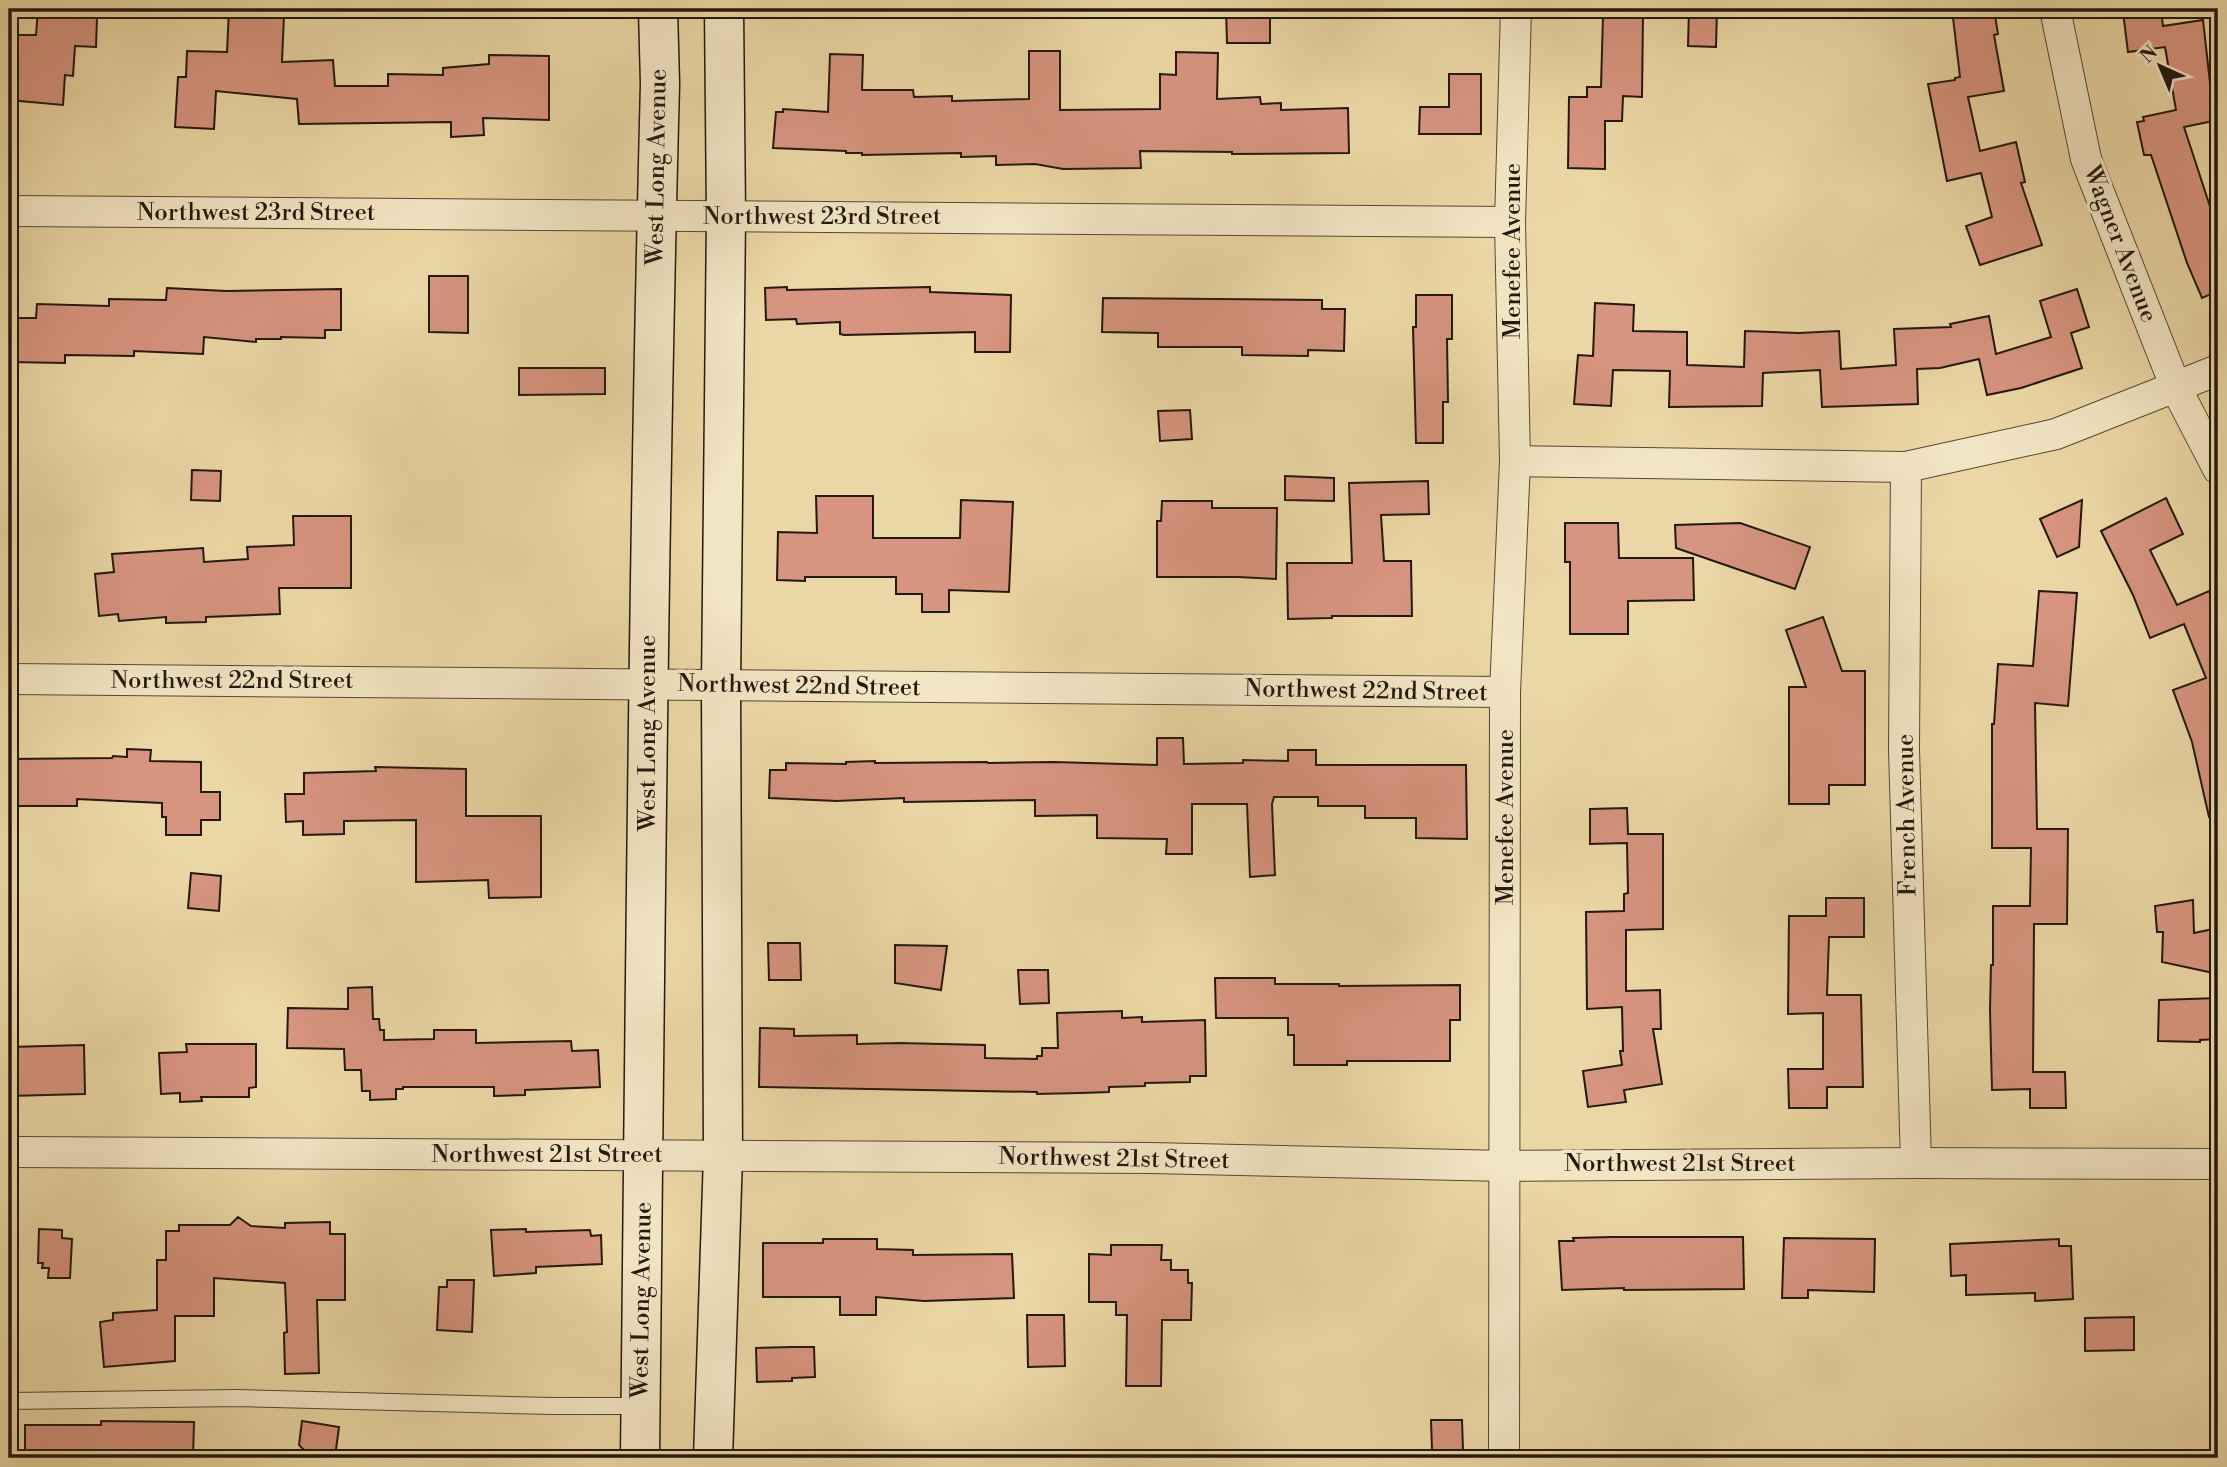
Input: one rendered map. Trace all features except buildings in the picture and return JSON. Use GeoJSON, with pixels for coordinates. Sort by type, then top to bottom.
{"type":"FeatureCollection","features":[{"type":"Feature","properties":{"kind":"main road","name":"West Long Avenue"},"geometry":{"type":"LineString","coordinates":[[640,1458],[647,685],[660,84],[659,9]]}},
{"type":"Feature","properties":{"kind":"main road"},"geometry":{"type":"LineString","coordinates":[[713,1458],[723,1156],[721,685],[726,216],[724,9]]}},
{"type":"Feature","properties":{"kind":"street","name":"Menefee Avenue"},"geometry":{"type":"LineString","coordinates":[[1504,1458],[1505,692],[1515,461],[1510,222],[1516,9]]}},
{"type":"Feature","properties":{"kind":"street","name":"Wagner Avenue"},"geometry":{"type":"LineString","coordinates":[[2055,9],[2086,159],[2176,388],[2218,469]]}},
{"type":"Feature","properties":{"kind":"street","name":"Northwest 23rd Street"},"geometry":{"type":"LineString","coordinates":[[9,211],[1510,222]]}},
{"type":"Feature","properties":{"kind":"street"},"geometry":{"type":"LineString","coordinates":[[1515,461],[1906,467],[2056,434],[2218,370]]}},
{"type":"Feature","properties":{"kind":"street","name":"French Avenue"},"geometry":{"type":"LineString","coordinates":[[1906,467],[1904,749],[1916,1163]]}},
{"type":"Feature","properties":{"kind":"street","name":"Northwest 22nd Street"},"geometry":{"type":"LineString","coordinates":[[9,679],[1505,692]]}},
{"type":"Feature","properties":{"kind":"street","name":"Northwest 21st Street"},"geometry":{"type":"LineString","coordinates":[[9,1152],[1137,1158],[1506,1166],[2218,1164]]}},
{"type":"Feature","properties":{"kind":"lane"},"geometry":{"type":"LineString","coordinates":[[9,1401],[237,1398],[640,1406]]}}]}
